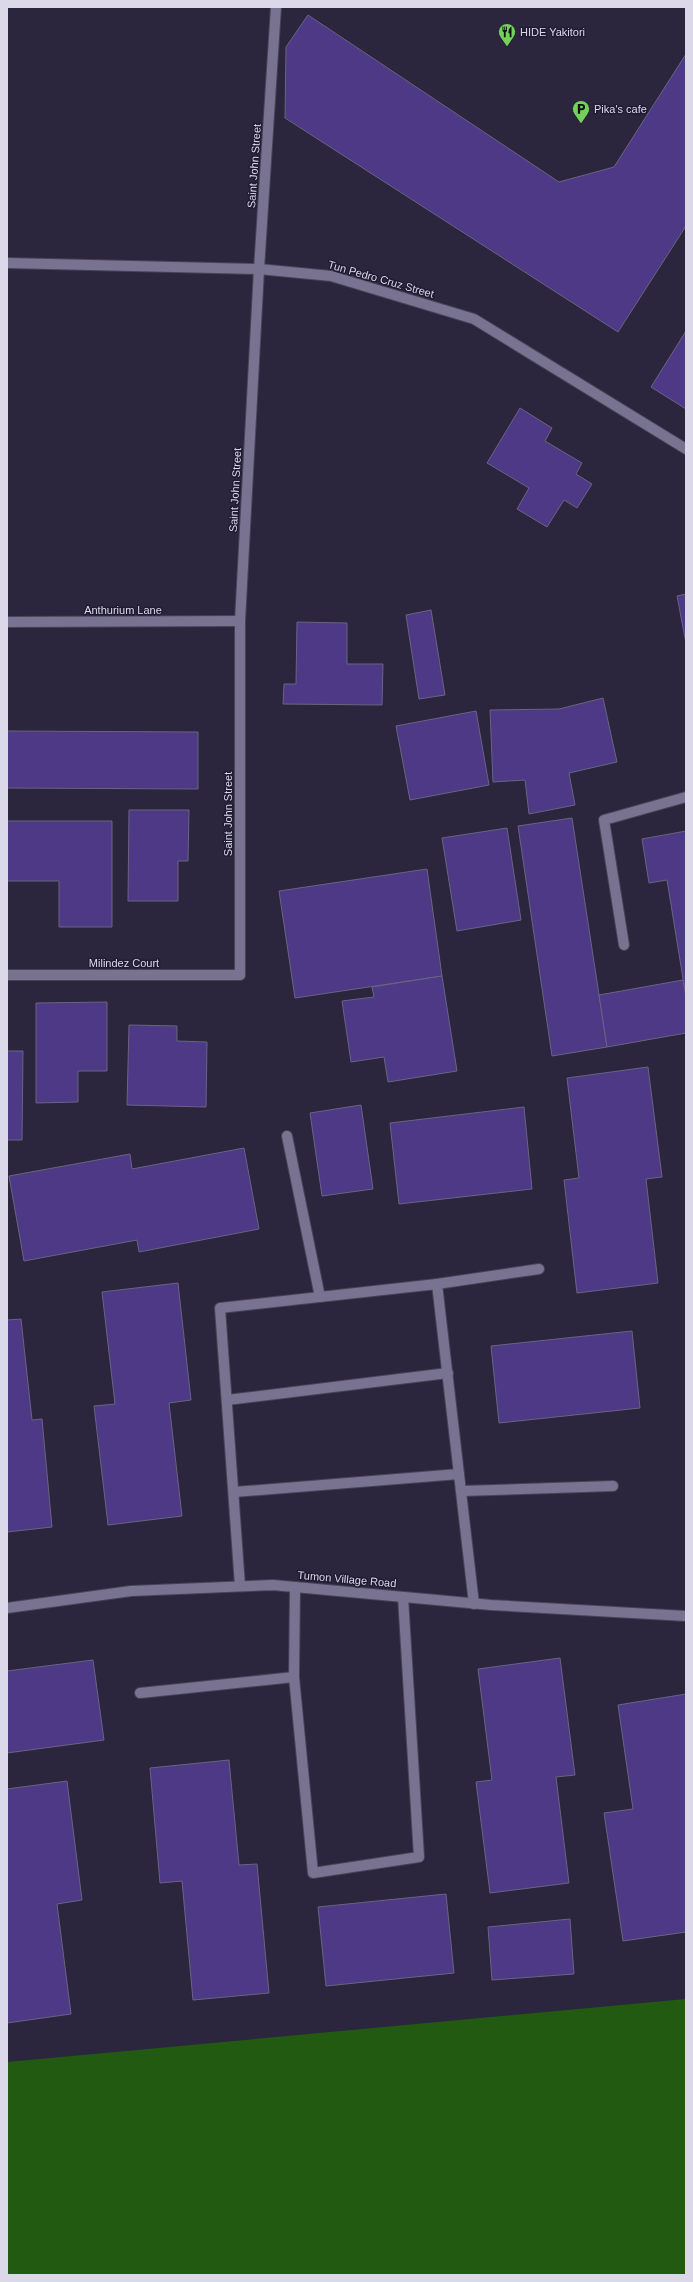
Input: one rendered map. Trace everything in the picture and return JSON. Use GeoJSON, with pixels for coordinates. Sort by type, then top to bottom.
{"type":"FeatureCollection","features":[{"type":"Feature","properties":{"kind":"street","name":"Saint John Street"},"geometry":{"type":"LineString","coordinates":[[240,974],[240,621],[259,269],[276,7]]}},
{"type":"Feature","properties":{"kind":"street","name":"Tun Pedro Cruz Street"},"geometry":{"type":"LineString","coordinates":[[7,263],[259,269],[331,276],[474,319],[686,449]]}},
{"type":"Feature","properties":{"kind":"street","name":"Anthurium Lane"},"geometry":{"type":"LineString","coordinates":[[7,622],[240,621]]}},
{"type":"Feature","properties":{"kind":"street"},"geometry":{"type":"LineString","coordinates":[[624,945],[604,820],[686,797]]}},
{"type":"Feature","properties":{"kind":"street","name":"Milindez Court"},"geometry":{"type":"LineString","coordinates":[[7,976],[240,974]]}},
{"type":"Feature","properties":{"kind":"street"},"geometry":{"type":"LineString","coordinates":[[288,1136],[320,1297]]}},
{"type":"Feature","properties":{"kind":"street"},"geometry":{"type":"LineString","coordinates":[[240,1586],[220,1308],[437,1284],[539,1269]]}},
{"type":"Feature","properties":{"kind":"street"},"geometry":{"type":"LineString","coordinates":[[437,1284],[474,1604]]}},
{"type":"Feature","properties":{"kind":"street"},"geometry":{"type":"LineString","coordinates":[[227,1400],[448,1373]]}},
{"type":"Feature","properties":{"kind":"street"},"geometry":{"type":"LineString","coordinates":[[234,1492],[459,1474]]}},
{"type":"Feature","properties":{"kind":"street"},"geometry":{"type":"LineString","coordinates":[[461,1491],[613,1486]]}},
{"type":"Feature","properties":{"kind":"street","name":"Tumon Village Road"},"geometry":{"type":"LineString","coordinates":[[7,1608],[130,1591],[273,1585],[474,1604],[686,1616]]}},
{"type":"Feature","properties":{"kind":"street"},"geometry":{"type":"LineString","coordinates":[[295,1587],[294,1676],[313,1872],[419,1857],[403,1597]]}},
{"type":"Feature","properties":{"kind":"street"},"geometry":{"type":"LineString","coordinates":[[140,1693],[294,1676]]}},
{"type":"Feature","properties":{"kind":"green space"},"geometry":{"type":"Polygon","coordinates":[[[686,1999],[686,2275],[7,2275],[7,2062],[686,1999]]]}},
{"type":"Feature","properties":{"kind":"building"},"geometry":{"type":"Polygon","coordinates":[[[308,15],[559,182],[614,167],[686,54],[686,226],[618,332],[285,118],[286,47],[308,15]]]}},
{"type":"Feature","properties":{"kind":"building"},"geometry":{"type":"Polygon","coordinates":[[[686,331],[686,409],[651,387],[686,331]]]}},
{"type":"Feature","properties":{"kind":"building"},"geometry":{"type":"Polygon","coordinates":[[[520,408],[552,428],[545,441],[582,463],[576,474],[592,484],[577,508],[564,500],[547,527],[517,509],[529,488],[487,463],[520,408]]]}},
{"type":"Feature","properties":{"kind":"building"},"geometry":{"type":"Polygon","coordinates":[[[686,594],[686,643],[677,596],[686,594]]]}},
{"type":"Feature","properties":{"kind":"building"},"geometry":{"type":"Polygon","coordinates":[[[431,610],[445,695],[419,699],[406,615],[431,610]]]}},
{"type":"Feature","properties":{"kind":"building"},"geometry":{"type":"Polygon","coordinates":[[[297,622],[347,623],[347,664],[383,664],[382,705],[283,704],[284,684],[296,684],[297,622]]]}},
{"type":"Feature","properties":{"kind":"building"},"geometry":{"type":"Polygon","coordinates":[[[603,698],[617,762],[569,773],[575,805],[529,814],[525,780],[493,782],[490,710],[559,709],[603,698]]]}},
{"type":"Feature","properties":{"kind":"building"},"geometry":{"type":"Polygon","coordinates":[[[476,711],[489,785],[410,800],[396,726],[476,711]]]}},
{"type":"Feature","properties":{"kind":"building"},"geometry":{"type":"Polygon","coordinates":[[[7,731],[198,732],[198,789],[7,788],[7,731]]]}},
{"type":"Feature","properties":{"kind":"building"},"geometry":{"type":"Polygon","coordinates":[[[129,810],[189,810],[188,861],[178,861],[178,901],[128,901],[129,810]]]}},
{"type":"Feature","properties":{"kind":"building"},"geometry":{"type":"Polygon","coordinates":[[[572,818],[607,1047],[552,1056],[518,826],[572,818]]]}},
{"type":"Feature","properties":{"kind":"building"},"geometry":{"type":"Polygon","coordinates":[[[7,821],[112,821],[112,927],[59,927],[59,881],[7,881],[7,821]]]}},
{"type":"Feature","properties":{"kind":"building"},"geometry":{"type":"Polygon","coordinates":[[[507,828],[521,920],[457,931],[442,838],[507,828]]]}},
{"type":"Feature","properties":{"kind":"building"},"geometry":{"type":"Polygon","coordinates":[[[686,831],[686,997],[667,880],[649,883],[642,839],[686,831]]]}},
{"type":"Feature","properties":{"kind":"building"},"geometry":{"type":"Polygon","coordinates":[[[427,869],[442,976],[295,998],[279,891],[427,869]]]}},
{"type":"Feature","properties":{"kind":"building"},"geometry":{"type":"Polygon","coordinates":[[[442,976],[457,1071],[388,1082],[384,1057],[351,1062],[342,1001],[374,997],[372,987],[442,976]]]}},
{"type":"Feature","properties":{"kind":"building"},"geometry":{"type":"Polygon","coordinates":[[[683,980],[686,997],[686,1033],[607,1047],[599,995],[683,980]]]}},
{"type":"Feature","properties":{"kind":"building"},"geometry":{"type":"Polygon","coordinates":[[[107,1002],[107,1071],[78,1071],[78,1102],[36,1103],[36,1003],[107,1002]]]}},
{"type":"Feature","properties":{"kind":"building"},"geometry":{"type":"Polygon","coordinates":[[[129,1025],[177,1026],[177,1041],[207,1042],[206,1107],[127,1105],[129,1025]]]}},
{"type":"Feature","properties":{"kind":"building"},"geometry":{"type":"Polygon","coordinates":[[[7,1051],[23,1051],[22,1140],[7,1140],[7,1051]]]}},
{"type":"Feature","properties":{"kind":"building"},"geometry":{"type":"Polygon","coordinates":[[[648,1067],[662,1177],[646,1179],[658,1283],[577,1293],[564,1180],[579,1178],[567,1078],[648,1067]]]}},
{"type":"Feature","properties":{"kind":"building"},"geometry":{"type":"Polygon","coordinates":[[[361,1105],[373,1189],[322,1196],[310,1113],[361,1105]]]}},
{"type":"Feature","properties":{"kind":"building"},"geometry":{"type":"Polygon","coordinates":[[[524,1107],[532,1189],[399,1204],[390,1123],[524,1107]]]}},
{"type":"Feature","properties":{"kind":"building"},"geometry":{"type":"Polygon","coordinates":[[[244,1148],[259,1229],[139,1252],[137,1240],[24,1261],[9,1176],[130,1154],[132,1169],[244,1148]]]}},
{"type":"Feature","properties":{"kind":"building"},"geometry":{"type":"Polygon","coordinates":[[[178,1283],[191,1400],[169,1403],[182,1516],[108,1525],[94,1406],[115,1404],[102,1292],[178,1283]]]}},
{"type":"Feature","properties":{"kind":"building"},"geometry":{"type":"Polygon","coordinates":[[[21,1319],[32,1420],[42,1419],[52,1527],[7,1532],[7,1320],[21,1319]]]}},
{"type":"Feature","properties":{"kind":"building"},"geometry":{"type":"Polygon","coordinates":[[[632,1331],[640,1408],[499,1423],[491,1346],[632,1331]]]}},
{"type":"Feature","properties":{"kind":"building"},"geometry":{"type":"Polygon","coordinates":[[[560,1658],[575,1775],[556,1777],[569,1883],[490,1893],[476,1782],[492,1780],[478,1669],[560,1658]]]}},
{"type":"Feature","properties":{"kind":"building"},"geometry":{"type":"Polygon","coordinates":[[[93,1660],[104,1740],[7,1753],[7,1671],[93,1660]]]}},
{"type":"Feature","properties":{"kind":"building"},"geometry":{"type":"Polygon","coordinates":[[[686,1694],[686,1932],[623,1941],[604,1813],[633,1809],[618,1705],[686,1694]]]}},
{"type":"Feature","properties":{"kind":"building"},"geometry":{"type":"Polygon","coordinates":[[[229,1760],[239,1865],[257,1864],[269,1993],[193,2000],[182,1881],[160,1883],[150,1768],[229,1760]]]}},
{"type":"Feature","properties":{"kind":"building"},"geometry":{"type":"Polygon","coordinates":[[[67,1781],[82,1900],[57,1904],[71,2014],[7,2023],[7,1789],[67,1781]]]}},
{"type":"Feature","properties":{"kind":"building"},"geometry":{"type":"Polygon","coordinates":[[[446,1894],[454,1973],[326,1986],[318,1907],[446,1894]]]}},
{"type":"Feature","properties":{"kind":"building"},"geometry":{"type":"Polygon","coordinates":[[[570,1919],[574,1974],[492,1980],[488,1927],[570,1919]]]}},
{"type":"Feature","properties":{"kind":"place","name":"HIDE Yakitori"},"geometry":{"type":"Point","coordinates":[507,47]}},
{"type":"Feature","properties":{"kind":"place","name":"Pika's cafe"},"geometry":{"type":"Point","coordinates":[581,124]}}]}
